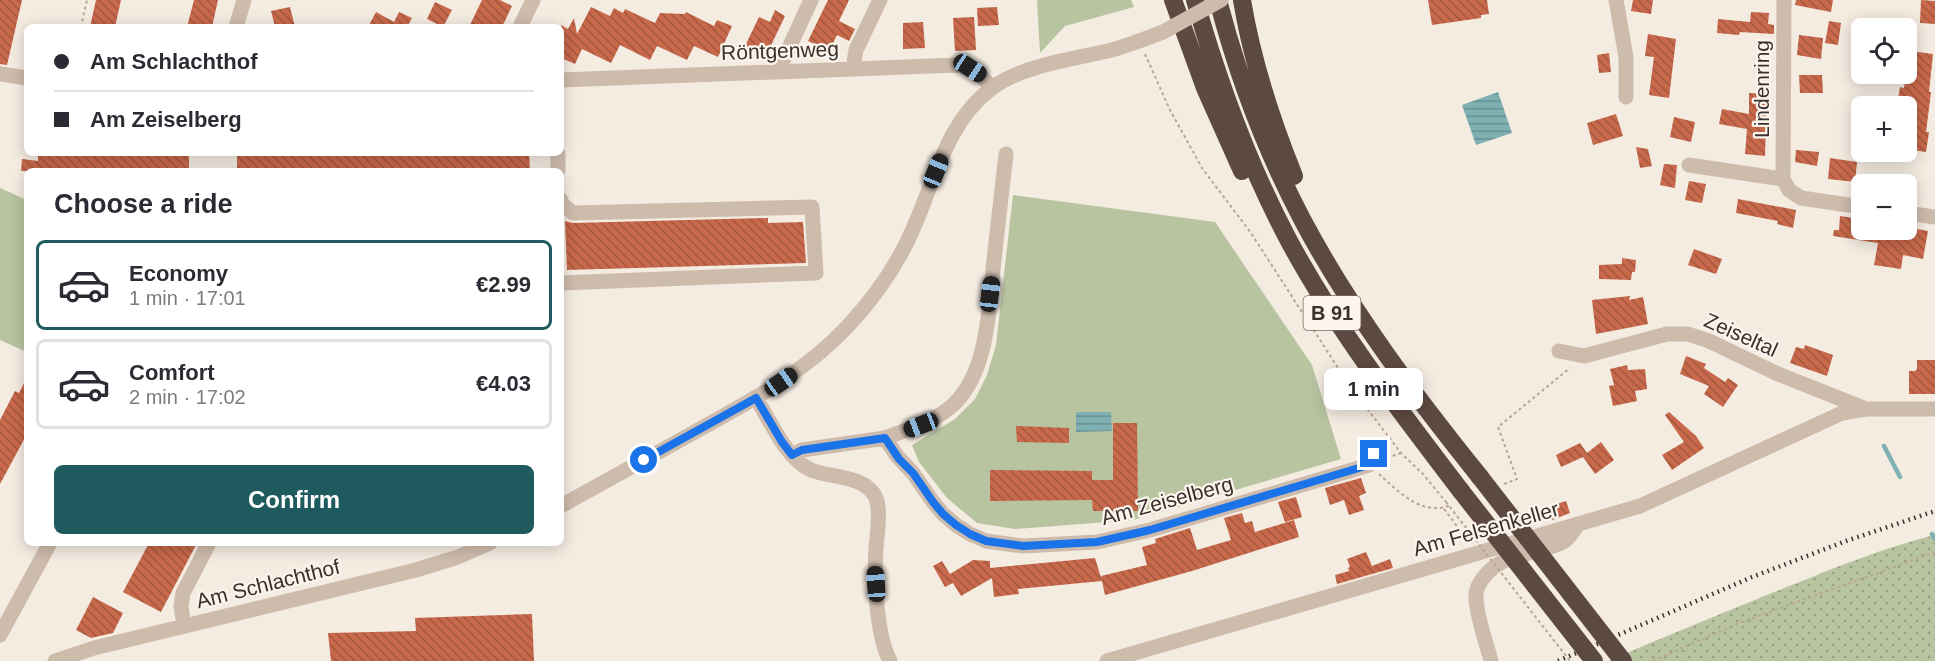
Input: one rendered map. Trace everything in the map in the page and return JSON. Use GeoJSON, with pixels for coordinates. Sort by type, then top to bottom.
{"type":"FeatureCollection","features":[{"type":"Feature","properties":{"kind":"highway"},"geometry":{"type":"LineString","coordinates":[[1173,0],[1205,88],[1248,184],[1273,208]]}},
{"type":"Feature","properties":{"kind":"highway","name":"B 91"},"geometry":{"type":"LineString","coordinates":[[1195,0],[1229,110],[1247,154],[1309,275],[1454,496],[1594,661]]}},
{"type":"Feature","properties":{"kind":"highway","name":"B 91"},"geometry":{"type":"LineString","coordinates":[[1219,0],[1240,74],[1270,153],[1303,222],[1326,262],[1368,328],[1445,433],[1623,661]]}},
{"type":"Feature","properties":{"kind":"highway"},"geometry":{"type":"LineString","coordinates":[[1242,0],[1251,46],[1270,116],[1300,191],[1303,222]]}},
{"type":"Feature","properties":{"kind":"street"},"geometry":{"type":"LineString","coordinates":[[237,24],[244,0]]}},
{"type":"Feature","properties":{"kind":"street"},"geometry":{"type":"LineString","coordinates":[[521,24],[533,0]]}},
{"type":"Feature","properties":{"kind":"street"},"geometry":{"type":"LineString","coordinates":[[782,71],[782,63],[811,0]]}},
{"type":"Feature","properties":{"kind":"street"},"geometry":{"type":"LineString","coordinates":[[853,69],[856,50],[880,0]]}},
{"type":"Feature","properties":{"kind":"street"},"geometry":{"type":"LineString","coordinates":[[564,504],[756,398],[817,355],[847,328],[868,303],[892,267],[912,230],[941,158],[960,121],[992,87],[1053,63],[1130,45],[1163,32],[1219,0]]}},
{"type":"Feature","properties":{"kind":"street"},"geometry":{"type":"LineString","coordinates":[[1616,0],[1626,57],[1626,97]]}},
{"type":"Feature","properties":{"kind":"street","name":"Lindenring"},"geometry":{"type":"LineString","coordinates":[[1783,179],[1784,0]]}},
{"type":"Feature","properties":{"kind":"street","name":"Röntgenweg"},"geometry":{"type":"LineString","coordinates":[[564,80],[964,66],[981,75],[992,87]]}},
{"type":"Feature","properties":{"kind":"street"},"geometry":{"type":"LineString","coordinates":[[0,74],[24,78]]}},
{"type":"Feature","properties":{"kind":"street"},"geometry":{"type":"LineString","coordinates":[[792,455],[802,450],[885,438],[921,425],[954,404],[969,387],[985,340],[1006,154]]}},
{"type":"Feature","properties":{"kind":"street"},"geometry":{"type":"LineString","coordinates":[[1689,165],[1783,179],[1790,190],[1801,198],[1851,205]]}},
{"type":"Feature","properties":{"kind":"street"},"geometry":{"type":"LineString","coordinates":[[564,206],[573,213],[812,207],[816,273],[564,283]]}},
{"type":"Feature","properties":{"kind":"street"},"geometry":{"type":"LineString","coordinates":[[1917,215],[1935,217]]}},
{"type":"Feature","properties":{"kind":"street","name":"Zeiseltal"},"geometry":{"type":"LineString","coordinates":[[1559,351],[1584,356],[1668,334],[1688,334],[1710,340],[1778,374],[1866,409]]}},
{"type":"Feature","properties":{"kind":"street"},"geometry":{"type":"LineString","coordinates":[[756,398],[782,442],[801,464],[811,470],[848,478],[864,485],[876,498],[878,512],[875,566],[879,621],[890,661]]}},
{"type":"Feature","properties":{"kind":"street"},"geometry":{"type":"LineString","coordinates":[[1866,409],[1935,409]]}},
{"type":"Feature","properties":{"kind":"street","name":"Am Felsenkeller"},"geometry":{"type":"LineString","coordinates":[[1107,661],[1640,506],[1842,413],[1866,409]]}},
{"type":"Feature","properties":{"kind":"street","name":"Am Zeiselberg"},"geometry":{"type":"LineString","coordinates":[[885,438],[933,502],[956,525],[986,541],[1023,546],[1097,542],[1150,530],[1372,460]]}},
{"type":"Feature","properties":{"kind":"street"},"geometry":{"type":"LineString","coordinates":[[1491,661],[1475,595],[1479,583],[1489,570],[1504,560],[1560,544],[1570,536],[1578,524]]}},
{"type":"Feature","properties":{"kind":"street"},"geometry":{"type":"LineString","coordinates":[[0,635],[48,546]]}},
{"type":"Feature","properties":{"kind":"street"},"geometry":{"type":"LineString","coordinates":[[184,626],[180,606],[183,593],[207,546]]}},
{"type":"Feature","properties":{"kind":"street","name":"Am Schlachthof"},"geometry":{"type":"LineString","coordinates":[[55,661],[94,648],[428,567],[483,546]]}},
{"type":"Feature","properties":{"kind":"path"},"geometry":{"type":"LineString","coordinates":[[82,24],[87,0]]}},
{"type":"Feature","properties":{"kind":"path"},"geometry":{"type":"LineString","coordinates":[[1143,52],[1170,110],[1202,168],[1251,233],[1349,384],[1401,453],[1423,474],[1454,496],[1570,661]]}},
{"type":"Feature","properties":{"kind":"path"},"geometry":{"type":"LineString","coordinates":[[1498,427],[1584,356]]}},
{"type":"Feature","properties":{"kind":"path"},"geometry":{"type":"LineString","coordinates":[[1372,460],[1399,492],[1432,510]]}},
{"type":"Feature","properties":{"kind":"path"},"geometry":{"type":"LineString","coordinates":[[1444,508],[1477,552]]}},
{"type":"Feature","properties":{"kind":"path"},"geometry":{"type":"LineString","coordinates":[[1653,661],[1734,625],[1935,552]]}},
{"type":"Feature","properties":{"kind":"green space"},"geometry":{"type":"Polygon","coordinates":[[[1037,0],[1131,0],[1134,7],[1065,26],[1040,53],[1037,0]]]}},
{"type":"Feature","properties":{"kind":"green space"},"geometry":{"type":"Polygon","coordinates":[[[0,188],[24,199],[24,351],[0,340],[0,188]]]}},
{"type":"Feature","properties":{"kind":"green space"},"geometry":{"type":"Polygon","coordinates":[[[1013,195],[1215,222],[1312,365],[1341,459],[1133,520],[1015,529],[977,523],[947,498],[919,462],[912,445],[955,419],[975,399],[987,375],[996,345],[1013,195]]]}},
{"type":"Feature","properties":{"kind":"green space"},"geometry":{"type":"Polygon","coordinates":[[[1935,535],[1935,661],[1608,661],[1845,564],[1935,535]]]}},
{"type":"Feature","properties":{"kind":"water"},"geometry":{"type":"Polygon","coordinates":[[[1498,92],[1512,133],[1476,145],[1462,105],[1498,92]]]}},
{"type":"Feature","properties":{"kind":"water"},"geometry":{"type":"Polygon","coordinates":[[[1076,412],[1111,412],[1112,431],[1076,432],[1076,412]]]}},
{"type":"Feature","properties":{"kind":"building"},"geometry":{"type":"Polygon","coordinates":[[[0,0],[22,0],[7,65],[0,64],[0,0]]]}},
{"type":"Feature","properties":{"kind":"building"},"geometry":{"type":"Polygon","coordinates":[[[96,0],[121,0],[116,24],[91,24],[96,0]]]}},
{"type":"Feature","properties":{"kind":"building"},"geometry":{"type":"Polygon","coordinates":[[[194,0],[218,0],[213,24],[188,24],[194,0]]]}},
{"type":"Feature","properties":{"kind":"building"},"geometry":{"type":"Polygon","coordinates":[[[482,0],[500,0],[512,6],[503,24],[470,24],[482,0]]]}},
{"type":"Feature","properties":{"kind":"building"},"geometry":{"type":"Polygon","coordinates":[[[828,0],[849,0],[839,21],[855,29],[849,41],[837,35],[829,51],[808,41],[828,0]]]}},
{"type":"Feature","properties":{"kind":"building"},"geometry":{"type":"Polygon","coordinates":[[[1428,0],[1487,0],[1489,14],[1481,15],[1481,18],[1432,25],[1428,0]]]}},
{"type":"Feature","properties":{"kind":"building"},"geometry":{"type":"Polygon","coordinates":[[[1633,0],[1653,0],[1651,14],[1631,11],[1633,0]]]}},
{"type":"Feature","properties":{"kind":"building"},"geometry":{"type":"Polygon","coordinates":[[[1796,0],[1833,0],[1831,12],[1795,5],[1796,0]]]}},
{"type":"Feature","properties":{"kind":"building"},"geometry":{"type":"Polygon","coordinates":[[[1921,0],[1935,1],[1935,24],[1920,23],[1921,0]]]}},
{"type":"Feature","properties":{"kind":"building"},"geometry":{"type":"Polygon","coordinates":[[[435,2],[452,10],[445,24],[437,24],[427,19],[435,2]]]}},
{"type":"Feature","properties":{"kind":"building"},"geometry":{"type":"Polygon","coordinates":[[[290,7],[294,24],[274,24],[271,11],[290,7]]]}},
{"type":"Feature","properties":{"kind":"building"},"geometry":{"type":"Polygon","coordinates":[[[591,7],[610,16],[614,8],[623,13],[625,9],[655,23],[660,13],[685,14],[686,12],[714,26],[717,20],[732,26],[718,57],[694,46],[687,60],[657,46],[650,60],[620,45],[611,63],[582,49],[575,64],[564,59],[564,27],[568,29],[574,18],[577,34],[591,7]]]}},
{"type":"Feature","properties":{"kind":"building"},"geometry":{"type":"Polygon","coordinates":[[[997,7],[999,25],[978,26],[977,8],[997,7]]]}},
{"type":"Feature","properties":{"kind":"building"},"geometry":{"type":"Polygon","coordinates":[[[775,10],[785,16],[766,56],[745,46],[759,17],[770,22],[775,10]]]}},
{"type":"Feature","properties":{"kind":"building"},"geometry":{"type":"Polygon","coordinates":[[[376,12],[394,22],[399,12],[412,18],[409,24],[370,24],[376,12]]]}},
{"type":"Feature","properties":{"kind":"building"},"geometry":{"type":"Polygon","coordinates":[[[1751,12],[1769,13],[1768,24],[1774,25],[1774,34],[1717,33],[1718,19],[1750,22],[1751,12]]]}},
{"type":"Feature","properties":{"kind":"building"},"geometry":{"type":"Polygon","coordinates":[[[974,17],[976,50],[955,51],[953,18],[974,17]]]}},
{"type":"Feature","properties":{"kind":"building"},"geometry":{"type":"Polygon","coordinates":[[[1829,21],[1841,23],[1838,45],[1825,43],[1829,21]]]}},
{"type":"Feature","properties":{"kind":"building"},"geometry":{"type":"Polygon","coordinates":[[[923,22],[925,48],[903,49],[903,23],[923,22]]]}},
{"type":"Feature","properties":{"kind":"building"},"geometry":{"type":"Polygon","coordinates":[[[1648,34],[1676,39],[1669,98],[1649,95],[1654,57],[1645,56],[1648,34]]]}},
{"type":"Feature","properties":{"kind":"building"},"geometry":{"type":"Polygon","coordinates":[[[1799,35],[1823,38],[1821,59],[1797,55],[1799,35]]]}},
{"type":"Feature","properties":{"kind":"building"},"geometry":{"type":"Polygon","coordinates":[[[1917,52],[1933,54],[1926,152],[1917,151],[1917,96],[1899,96],[1900,87],[1904,88],[1905,84],[1917,84],[1917,52]]]}},
{"type":"Feature","properties":{"kind":"building"},"geometry":{"type":"Polygon","coordinates":[[[1609,53],[1611,72],[1599,73],[1597,55],[1609,53]]]}},
{"type":"Feature","properties":{"kind":"building"},"geometry":{"type":"Polygon","coordinates":[[[1799,75],[1822,75],[1823,93],[1800,93],[1799,75]]]}},
{"type":"Feature","properties":{"kind":"building"},"geometry":{"type":"Polygon","coordinates":[[[1749,93],[1767,94],[1765,156],[1745,154],[1747,129],[1719,124],[1722,109],[1749,114],[1749,93]]]}},
{"type":"Feature","properties":{"kind":"building"},"geometry":{"type":"Polygon","coordinates":[[[1616,114],[1623,136],[1593,145],[1587,123],[1616,114]]]}},
{"type":"Feature","properties":{"kind":"building"},"geometry":{"type":"Polygon","coordinates":[[[1674,117],[1695,122],[1691,142],[1670,137],[1674,117]]]}},
{"type":"Feature","properties":{"kind":"building"},"geometry":{"type":"Polygon","coordinates":[[[1636,147],[1648,149],[1652,166],[1640,168],[1636,147]]]}},
{"type":"Feature","properties":{"kind":"building"},"geometry":{"type":"Polygon","coordinates":[[[1796,150],[1819,152],[1817,166],[1795,162],[1796,150]]]}},
{"type":"Feature","properties":{"kind":"building"},"geometry":{"type":"Polygon","coordinates":[[[38,156],[189,156],[189,168],[24,168],[24,171],[21,171],[22,159],[38,161],[38,156]]]}},
{"type":"Feature","properties":{"kind":"building"},"geometry":{"type":"Polygon","coordinates":[[[237,156],[529,156],[530,168],[237,168],[237,156]]]}},
{"type":"Feature","properties":{"kind":"building"},"geometry":{"type":"Polygon","coordinates":[[[1830,158],[1857,162],[1856,174],[1851,174],[1851,182],[1828,179],[1830,158]]]}},
{"type":"Feature","properties":{"kind":"building"},"geometry":{"type":"Polygon","coordinates":[[[1664,164],[1677,165],[1675,188],[1660,185],[1664,164]]]}},
{"type":"Feature","properties":{"kind":"building"},"geometry":{"type":"Polygon","coordinates":[[[1689,181],[1706,184],[1702,203],[1685,200],[1689,181]]]}},
{"type":"Feature","properties":{"kind":"building"},"geometry":{"type":"Polygon","coordinates":[[[1738,199],[1796,210],[1793,228],[1777,224],[1778,221],[1736,213],[1738,199]]]}},
{"type":"Feature","properties":{"kind":"building"},"geometry":{"type":"Polygon","coordinates":[[[1840,216],[1851,218],[1851,239],[1833,236],[1834,230],[1839,230],[1840,216]]]}},
{"type":"Feature","properties":{"kind":"building"},"geometry":{"type":"Polygon","coordinates":[[[768,218],[768,223],[803,222],[806,263],[567,270],[565,221],[573,223],[768,218]]]}},
{"type":"Feature","properties":{"kind":"building"},"geometry":{"type":"Polygon","coordinates":[[[1917,229],[1928,231],[1923,259],[1903,255],[1901,269],[1874,265],[1878,243],[1859,240],[1917,240],[1917,229]]]}},
{"type":"Feature","properties":{"kind":"building"},"geometry":{"type":"Polygon","coordinates":[[[1694,249],[1722,259],[1716,274],[1688,265],[1694,249]]]}},
{"type":"Feature","properties":{"kind":"building"},"geometry":{"type":"Polygon","coordinates":[[[1622,258],[1636,260],[1635,272],[1632,272],[1631,280],[1599,279],[1599,265],[1622,264],[1622,258]]]}},
{"type":"Feature","properties":{"kind":"building"},"geometry":{"type":"Polygon","coordinates":[[[1630,296],[1629,300],[1643,297],[1648,324],[1596,334],[1592,300],[1630,296]]]}},
{"type":"Feature","properties":{"kind":"building"},"geometry":{"type":"Polygon","coordinates":[[[1805,345],[1833,355],[1827,376],[1790,363],[1796,347],[1804,349],[1805,345]]]}},
{"type":"Feature","properties":{"kind":"building"},"geometry":{"type":"Polygon","coordinates":[[[1686,356],[1706,364],[1704,368],[1725,382],[1728,378],[1738,385],[1723,407],[1704,394],[1709,386],[1680,374],[1686,356]]]}},
{"type":"Feature","properties":{"kind":"building"},"geometry":{"type":"Polygon","coordinates":[[[1917,360],[1935,360],[1935,394],[1909,394],[1909,371],[1917,369],[1917,360]]]}},
{"type":"Feature","properties":{"kind":"building"},"geometry":{"type":"Polygon","coordinates":[[[1627,365],[1628,370],[1645,369],[1647,389],[1635,391],[1637,401],[1613,406],[1609,386],[1614,385],[1610,369],[1627,365]]]}},
{"type":"Feature","properties":{"kind":"building"},"geometry":{"type":"Polygon","coordinates":[[[24,383],[24,440],[0,484],[0,420],[15,391],[19,393],[24,383]]]}},
{"type":"Feature","properties":{"kind":"building"},"geometry":{"type":"Polygon","coordinates":[[[1669,412],[1696,436],[1704,448],[1672,470],[1662,455],[1684,442],[1665,415],[1669,412]]]}},
{"type":"Feature","properties":{"kind":"building"},"geometry":{"type":"Polygon","coordinates":[[[1113,423],[1137,423],[1138,511],[1093,511],[1092,500],[990,501],[990,470],[1092,471],[1092,480],[1113,480],[1113,423]]]}},
{"type":"Feature","properties":{"kind":"building"},"geometry":{"type":"Polygon","coordinates":[[[1016,426],[1069,428],[1069,443],[1017,442],[1016,426]]]}},
{"type":"Feature","properties":{"kind":"building"},"geometry":{"type":"Polygon","coordinates":[[[1601,442],[1614,460],[1595,474],[1583,457],[1561,467],[1556,455],[1580,443],[1587,453],[1601,442]]]}},
{"type":"Feature","properties":{"kind":"building"},"geometry":{"type":"Polygon","coordinates":[[[1361,478],[1366,493],[1359,496],[1364,510],[1349,515],[1344,500],[1330,505],[1325,488],[1361,478]]]}},
{"type":"Feature","properties":{"kind":"building"},"geometry":{"type":"Polygon","coordinates":[[[1296,497],[1302,517],[1285,522],[1278,502],[1296,497]]]}},
{"type":"Feature","properties":{"kind":"building"},"geometry":{"type":"Polygon","coordinates":[[[1566,501],[1570,513],[1552,520],[1547,507],[1566,501]]]}},
{"type":"Feature","properties":{"kind":"building"},"geometry":{"type":"Polygon","coordinates":[[[1242,513],[1245,523],[1252,521],[1255,532],[1294,520],[1299,537],[1192,571],[1105,595],[1101,576],[1147,565],[1142,547],[1156,543],[1155,539],[1190,528],[1197,550],[1231,540],[1224,518],[1242,513]]]}},
{"type":"Feature","properties":{"kind":"building"},"geometry":{"type":"Polygon","coordinates":[[[147,546],[195,546],[161,612],[123,592],[147,546]]]}},
{"type":"Feature","properties":{"kind":"building"},"geometry":{"type":"Polygon","coordinates":[[[1366,552],[1372,566],[1390,559],[1393,568],[1337,584],[1335,575],[1349,571],[1347,559],[1366,552]]]}},
{"type":"Feature","properties":{"kind":"building"},"geometry":{"type":"Polygon","coordinates":[[[1095,558],[1102,581],[1018,589],[1019,594],[994,597],[992,578],[961,596],[953,583],[945,587],[933,566],[942,561],[950,574],[973,560],[990,561],[990,568],[1095,558]]]}},
{"type":"Feature","properties":{"kind":"building"},"geometry":{"type":"Polygon","coordinates":[[[93,597],[123,613],[113,633],[91,638],[76,630],[93,597]]]}},
{"type":"Feature","properties":{"kind":"building"},"geometry":{"type":"Polygon","coordinates":[[[532,614],[534,661],[331,661],[328,633],[416,631],[415,618],[532,614]]]}},
{"type":"Feature","properties":{"kind":"waterway"},"geometry":{"type":"LineString","coordinates":[[1884,446],[1900,477]]}},
{"type":"Feature","properties":{"kind":"waterway"},"geometry":{"type":"LineString","coordinates":[[1932,534],[1935,539]]}},
{"type":"Feature","properties":{"kind":"railway"},"geometry":{"type":"LineString","coordinates":[[1558,661],[1752,577],[1846,541],[1935,511]]}},
{"type":"Feature","properties":{"kind":"route"},"geometry":{"type":"LineString","coordinates":[[644,460],[756,398],[792,455],[802,450],[885,438],[933,502],[956,525],[986,541],[1023,546],[1097,542],[1150,530],[1369,465],[1374,454]]}}]}
